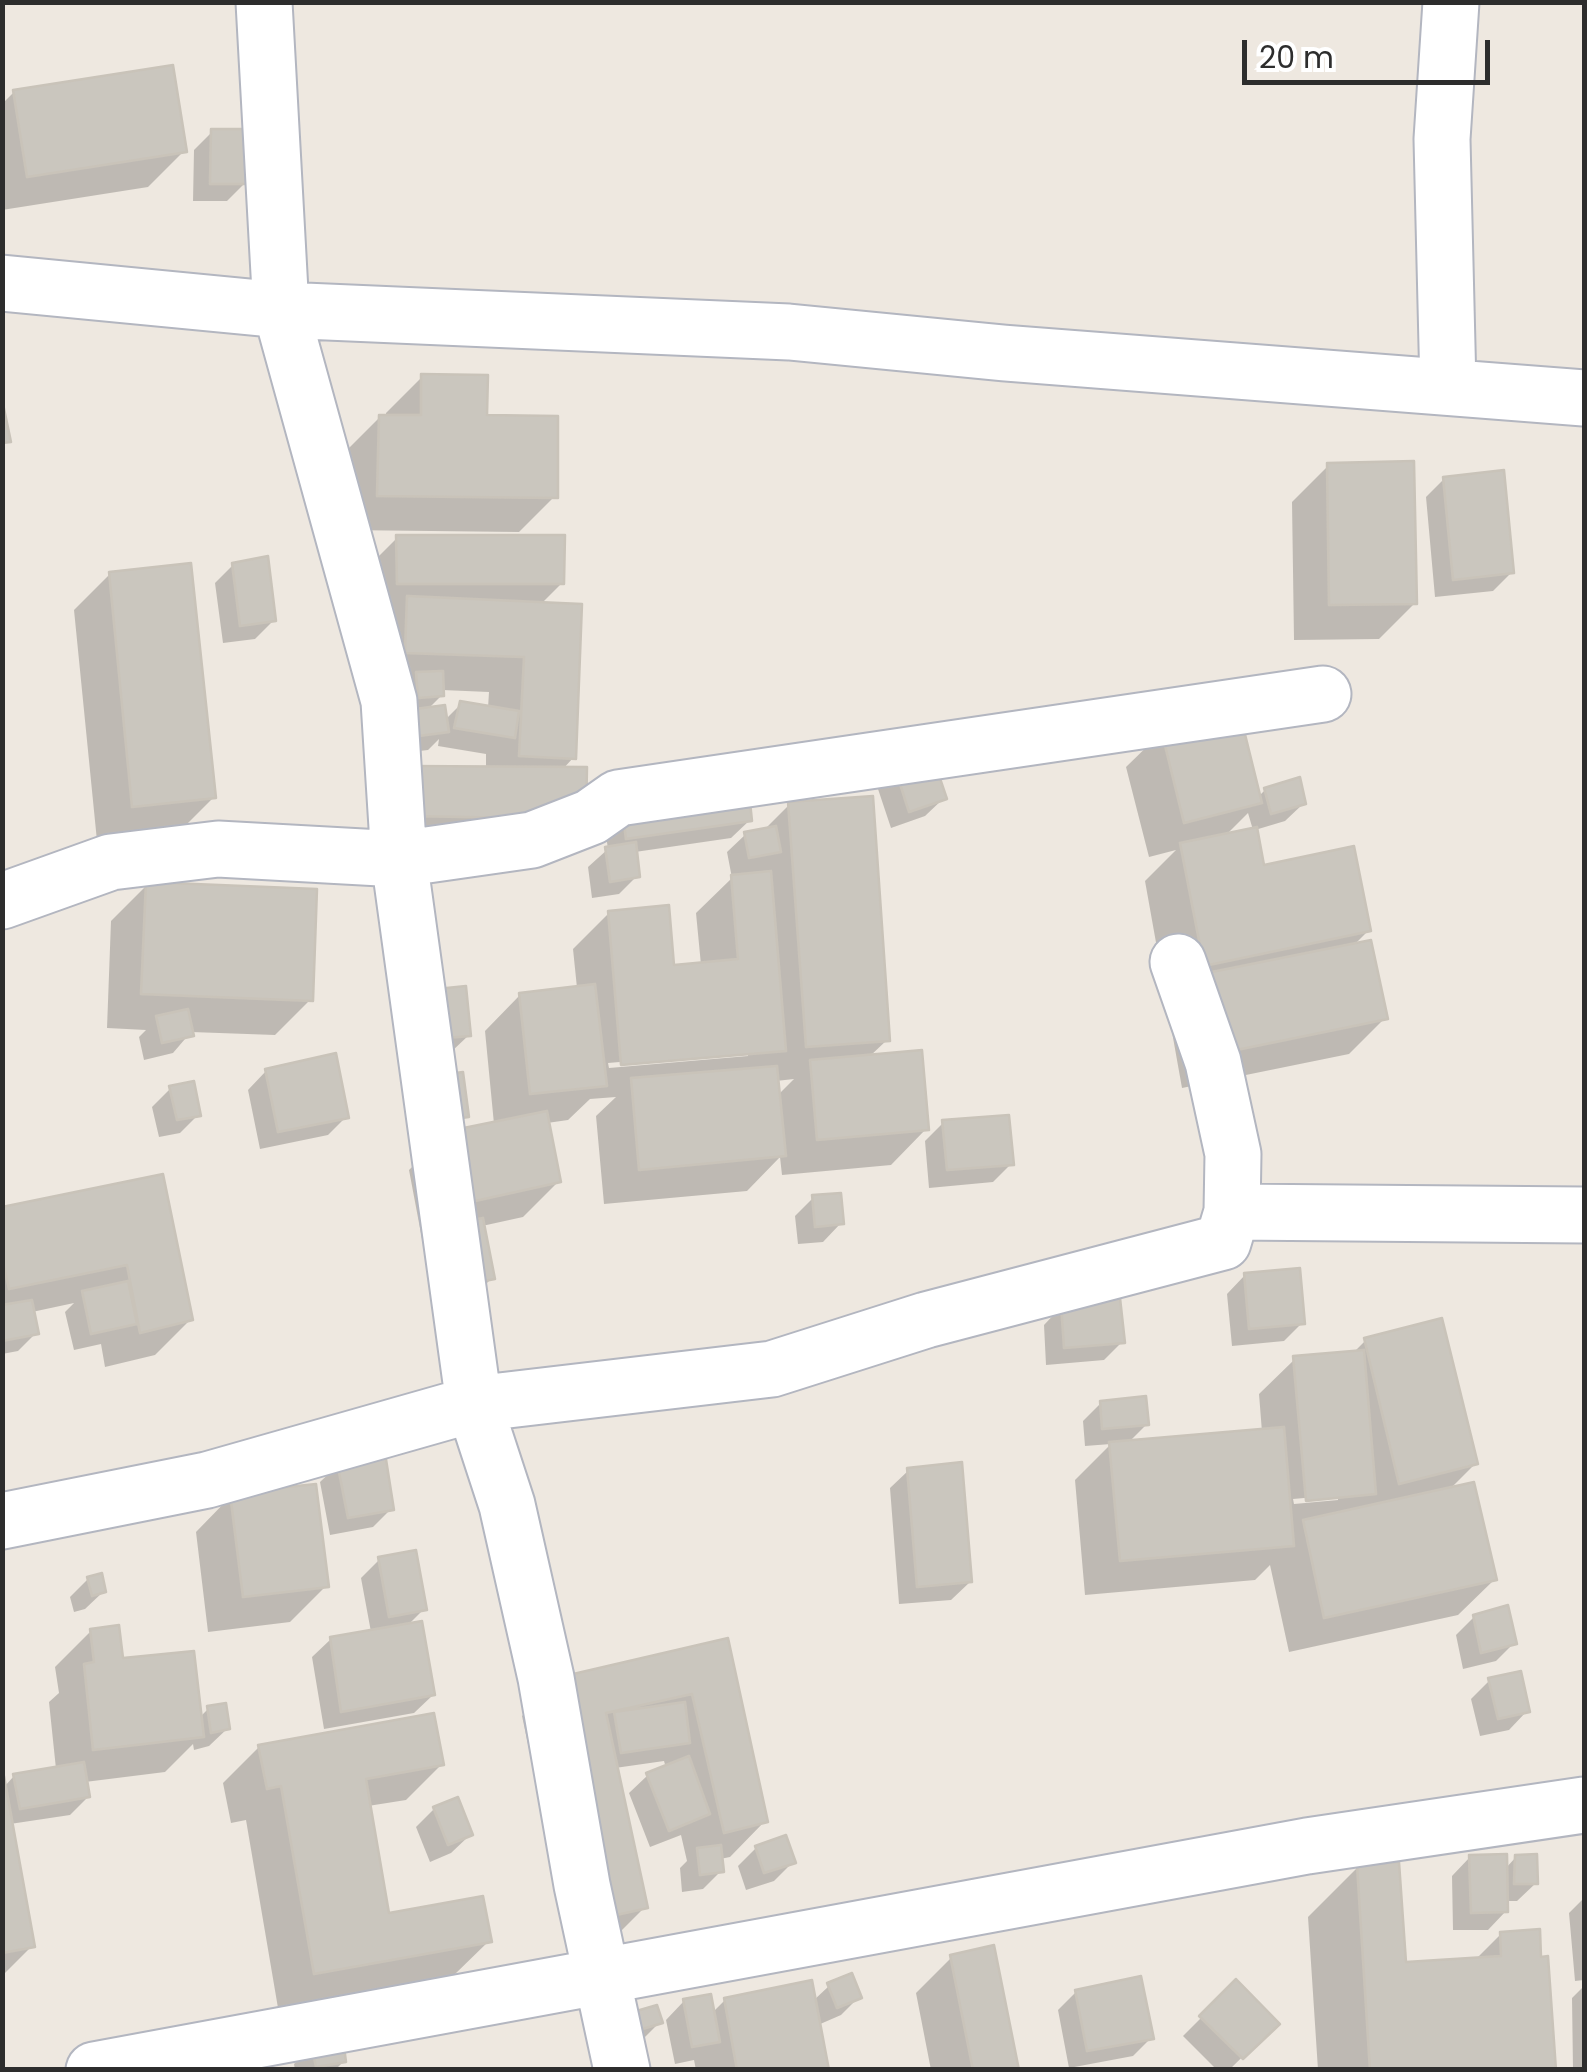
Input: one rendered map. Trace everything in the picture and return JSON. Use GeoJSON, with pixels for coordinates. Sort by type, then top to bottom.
{"type":"FeatureCollection","features":[{"type":"Feature","properties":{"kind":"street"},"geometry":{"type":"LineString","coordinates":[[264,2],[281,310],[389,701],[398,859],[474,1404],[507,1504],[542,1659],[582,1885],[622,2070]]}},
{"type":"Feature","properties":{"kind":"street"},"geometry":{"type":"LineString","coordinates":[[1448,387],[1442,139],[1451,2]]}},
{"type":"Feature","properties":{"kind":"street"},"geometry":{"type":"LineString","coordinates":[[2,284],[281,310],[789,332],[1584,398]]}},
{"type":"Feature","properties":{"kind":"street"},"geometry":{"type":"LineString","coordinates":[[2,901],[111,862],[218,849],[398,859],[532,840],[592,817],[618,798],[1323,694]]}},
{"type":"Feature","properties":{"kind":"street"},"geometry":{"type":"LineString","coordinates":[[2,1521],[207,1480],[474,1404],[772,1369],[926,1320],[1223,1242],[1232,1212],[1233,1154],[1212,1062],[1178,962]]}},
{"type":"Feature","properties":{"kind":"street"},"geometry":{"type":"LineString","coordinates":[[1232,1212],[1584,1215]]}},
{"type":"Feature","properties":{"kind":"street"},"geometry":{"type":"LineString","coordinates":[[94,2070],[1306,1846],[1584,1805]]}},
{"type":"Feature","properties":{"kind":"building"},"geometry":{"type":"Polygon","coordinates":[[[173,65],[187,152],[27,177],[13,90],[173,65]]]}},
{"type":"Feature","properties":{"kind":"building"},"geometry":{"type":"Polygon","coordinates":[[[211,129],[249,129],[248,184],[210,184],[211,129]]]}},
{"type":"Feature","properties":{"kind":"building"},"geometry":{"type":"Polygon","coordinates":[[[421,374],[488,375],[487,415],[558,416],[558,498],[377,496],[379,415],[421,415],[421,374]]]}},
{"type":"Feature","properties":{"kind":"building"},"geometry":{"type":"Polygon","coordinates":[[[2,399],[11,442],[2,443],[2,399]]]}},
{"type":"Feature","properties":{"kind":"building"},"geometry":{"type":"Polygon","coordinates":[[[1414,461],[1417,604],[1329,605],[1327,463],[1414,461]]]}},
{"type":"Feature","properties":{"kind":"building"},"geometry":{"type":"Polygon","coordinates":[[[1504,470],[1514,573],[1453,580],[1443,477],[1504,470]]]}},
{"type":"Feature","properties":{"kind":"building"},"geometry":{"type":"Polygon","coordinates":[[[396,535],[565,535],[564,584],[397,584],[396,535]]]}},
{"type":"Feature","properties":{"kind":"building"},"geometry":{"type":"Polygon","coordinates":[[[268,556],[276,621],[240,626],[232,563],[268,556]]]}},
{"type":"Feature","properties":{"kind":"building"},"geometry":{"type":"Polygon","coordinates":[[[191,563],[216,798],[132,807],[109,572],[191,563]]]}},
{"type":"Feature","properties":{"kind":"building"},"geometry":{"type":"Polygon","coordinates":[[[407,596],[582,604],[576,759],[519,756],[524,657],[405,653],[407,596]]]}},
{"type":"Feature","properties":{"kind":"building"},"geometry":{"type":"Polygon","coordinates":[[[443,671],[444,696],[418,698],[416,672],[443,671]]]}},
{"type":"Feature","properties":{"kind":"building"},"geometry":{"type":"Polygon","coordinates":[[[460,701],[519,711],[515,738],[454,728],[460,701]]]}},
{"type":"Feature","properties":{"kind":"building"},"geometry":{"type":"Polygon","coordinates":[[[445,705],[449,732],[411,737],[408,710],[445,705]]]}},
{"type":"Feature","properties":{"kind":"building"},"geometry":{"type":"Polygon","coordinates":[[[1239,710],[1262,803],[1184,823],[1161,729],[1239,710]]]}},
{"type":"Feature","properties":{"kind":"building"},"geometry":{"type":"Polygon","coordinates":[[[931,752],[947,799],[909,812],[894,765],[931,752]]]}},
{"type":"Feature","properties":{"kind":"building"},"geometry":{"type":"Polygon","coordinates":[[[407,766],[587,767],[586,819],[406,816],[407,766]]]}},
{"type":"Feature","properties":{"kind":"building"},"geometry":{"type":"Polygon","coordinates":[[[1300,777],[1306,804],[1271,814],[1264,788],[1300,777]]]}},
{"type":"Feature","properties":{"kind":"building"},"geometry":{"type":"Polygon","coordinates":[[[748,783],[752,821],[626,839],[621,801],[748,783]]]}},
{"type":"Feature","properties":{"kind":"building"},"geometry":{"type":"Polygon","coordinates":[[[873,796],[890,1041],[806,1047],[788,802],[873,796]]]}},
{"type":"Feature","properties":{"kind":"building"},"geometry":{"type":"Polygon","coordinates":[[[776,826],[781,852],[749,858],[744,832],[776,826]]]}},
{"type":"Feature","properties":{"kind":"building"},"geometry":{"type":"Polygon","coordinates":[[[1257,827],[1264,865],[1354,846],[1371,931],[1204,966],[1180,843],[1257,827]]]}},
{"type":"Feature","properties":{"kind":"building"},"geometry":{"type":"Polygon","coordinates":[[[636,842],[640,877],[610,882],[605,847],[636,842]]]}},
{"type":"Feature","properties":{"kind":"building"},"geometry":{"type":"Polygon","coordinates":[[[771,871],[786,1051],[621,1065],[608,911],[669,905],[674,965],[738,959],[731,875],[771,871]]]}},
{"type":"Feature","properties":{"kind":"building"},"geometry":{"type":"Polygon","coordinates":[[[146,882],[317,889],[313,1001],[141,994],[146,882]]]}},
{"type":"Feature","properties":{"kind":"building"},"geometry":{"type":"Polygon","coordinates":[[[1371,940],[1388,1019],[1217,1054],[1202,974],[1371,940]]]}},
{"type":"Feature","properties":{"kind":"building"},"geometry":{"type":"Polygon","coordinates":[[[595,984],[607,1086],[530,1094],[519,993],[595,984]]]}},
{"type":"Feature","properties":{"kind":"building"},"geometry":{"type":"Polygon","coordinates":[[[466,986],[471,1036],[432,1039],[427,990],[466,986]]]}},
{"type":"Feature","properties":{"kind":"building"},"geometry":{"type":"Polygon","coordinates":[[[188,1009],[194,1036],[162,1043],[156,1016],[188,1009]]]}},
{"type":"Feature","properties":{"kind":"building"},"geometry":{"type":"Polygon","coordinates":[[[922,1050],[929,1130],[817,1140],[810,1060],[922,1050]]]}},
{"type":"Feature","properties":{"kind":"building"},"geometry":{"type":"Polygon","coordinates":[[[336,1053],[349,1118],[278,1132],[265,1069],[336,1053]]]}},
{"type":"Feature","properties":{"kind":"building"},"geometry":{"type":"Polygon","coordinates":[[[777,1066],[786,1156],[639,1170],[631,1078],[777,1066]]]}},
{"type":"Feature","properties":{"kind":"building"},"geometry":{"type":"Polygon","coordinates":[[[463,1072],[469,1117],[446,1120],[440,1075],[463,1072]]]}},
{"type":"Feature","properties":{"kind":"building"},"geometry":{"type":"Polygon","coordinates":[[[194,1081],[201,1116],[177,1120],[169,1086],[194,1081]]]}},
{"type":"Feature","properties":{"kind":"building"},"geometry":{"type":"Polygon","coordinates":[[[547,1111],[561,1182],[457,1205],[444,1132],[547,1111]]]}},
{"type":"Feature","properties":{"kind":"building"},"geometry":{"type":"Polygon","coordinates":[[[1009,1115],[1014,1165],[947,1170],[942,1120],[1009,1115]]]}},
{"type":"Feature","properties":{"kind":"building"},"geometry":{"type":"Polygon","coordinates":[[[163,1174],[193,1320],[140,1333],[127,1265],[9,1289],[2,1258],[2,1207],[163,1174]]]}},
{"type":"Feature","properties":{"kind":"building"},"geometry":{"type":"Polygon","coordinates":[[[841,1193],[844,1224],[815,1227],[812,1195],[841,1193]]]}},
{"type":"Feature","properties":{"kind":"building"},"geometry":{"type":"Polygon","coordinates":[[[483,1218],[495,1279],[474,1283],[462,1222],[483,1218]]]}},
{"type":"Feature","properties":{"kind":"building"},"geometry":{"type":"Polygon","coordinates":[[[1300,1268],[1305,1324],[1249,1329],[1244,1273],[1300,1268]]]}},
{"type":"Feature","properties":{"kind":"building"},"geometry":{"type":"Polygon","coordinates":[[[128,1281],[137,1324],[91,1334],[82,1291],[128,1281]]]}},
{"type":"Feature","properties":{"kind":"building"},"geometry":{"type":"Polygon","coordinates":[[[1120,1298],[1125,1343],[1064,1348],[1061,1304],[1120,1298]]]}},
{"type":"Feature","properties":{"kind":"building"},"geometry":{"type":"Polygon","coordinates":[[[32,1300],[39,1334],[2,1341],[2,1305],[32,1300]]]}},
{"type":"Feature","properties":{"kind":"building"},"geometry":{"type":"Polygon","coordinates":[[[1442,1318],[1478,1464],[1399,1484],[1364,1338],[1442,1318]]]}},
{"type":"Feature","properties":{"kind":"building"},"geometry":{"type":"Polygon","coordinates":[[[1364,1350],[1376,1494],[1306,1501],[1293,1356],[1364,1350]]]}},
{"type":"Feature","properties":{"kind":"building"},"geometry":{"type":"Polygon","coordinates":[[[1146,1396],[1149,1425],[1102,1429],[1100,1401],[1146,1396]]]}},
{"type":"Feature","properties":{"kind":"building"},"geometry":{"type":"Polygon","coordinates":[[[1284,1427],[1294,1546],[1120,1561],[1109,1442],[1284,1427]]]}},
{"type":"Feature","properties":{"kind":"building"},"geometry":{"type":"Polygon","coordinates":[[[385,1453],[394,1510],[348,1518],[337,1462],[385,1453]]]}},
{"type":"Feature","properties":{"kind":"building"},"geometry":{"type":"Polygon","coordinates":[[[962,1462],[972,1582],[917,1587],[907,1468],[962,1462]]]}},
{"type":"Feature","properties":{"kind":"building"},"geometry":{"type":"Polygon","coordinates":[[[1474,1482],[1497,1580],[1324,1618],[1303,1520],[1474,1482]]]}},
{"type":"Feature","properties":{"kind":"building"},"geometry":{"type":"Polygon","coordinates":[[[316,1484],[329,1587],[243,1597],[230,1493],[316,1484]]]}},
{"type":"Feature","properties":{"kind":"building"},"geometry":{"type":"Polygon","coordinates":[[[416,1550],[427,1610],[389,1617],[378,1557],[416,1550]]]}},
{"type":"Feature","properties":{"kind":"building"},"geometry":{"type":"Polygon","coordinates":[[[102,1573],[106,1592],[92,1596],[87,1577],[102,1573]]]}},
{"type":"Feature","properties":{"kind":"building"},"geometry":{"type":"Polygon","coordinates":[[[1508,1605],[1517,1644],[1481,1653],[1473,1615],[1508,1605]]]}},
{"type":"Feature","properties":{"kind":"building"},"geometry":{"type":"Polygon","coordinates":[[[422,1621],[435,1695],[341,1712],[330,1637],[422,1621]]]}},
{"type":"Feature","properties":{"kind":"building"},"geometry":{"type":"Polygon","coordinates":[[[119,1625],[123,1658],[194,1651],[204,1737],[93,1750],[84,1664],[94,1662],[90,1629],[119,1625]]]}},
{"type":"Feature","properties":{"kind":"building"},"geometry":{"type":"Polygon","coordinates":[[[728,1638],[768,1822],[724,1833],[692,1694],[606,1713],[648,1908],[607,1917],[556,1678],[728,1638]]]}},
{"type":"Feature","properties":{"kind":"building"},"geometry":{"type":"Polygon","coordinates":[[[1521,1671],[1530,1712],[1498,1719],[1488,1678],[1521,1671]]]}},
{"type":"Feature","properties":{"kind":"building"},"geometry":{"type":"Polygon","coordinates":[[[685,1702],[690,1743],[621,1753],[614,1712],[685,1702]]]}},
{"type":"Feature","properties":{"kind":"building"},"geometry":{"type":"Polygon","coordinates":[[[226,1703],[230,1729],[211,1733],[207,1706],[226,1703]]]}},
{"type":"Feature","properties":{"kind":"building"},"geometry":{"type":"Polygon","coordinates":[[[434,1713],[444,1765],[366,1779],[389,1913],[483,1896],[492,1942],[314,1974],[281,1786],[267,1789],[258,1745],[434,1713]]]}},
{"type":"Feature","properties":{"kind":"building"},"geometry":{"type":"Polygon","coordinates":[[[689,1756],[710,1814],[669,1831],[646,1773],[689,1756]]]}},
{"type":"Feature","properties":{"kind":"building"},"geometry":{"type":"Polygon","coordinates":[[[84,1762],[90,1797],[20,1809],[13,1774],[84,1762]]]}},
{"type":"Feature","properties":{"kind":"building"},"geometry":{"type":"Polygon","coordinates":[[[2,1777],[35,1947],[2,1953],[2,1777]]]}},
{"type":"Feature","properties":{"kind":"building"},"geometry":{"type":"Polygon","coordinates":[[[458,1797],[473,1835],[448,1845],[433,1807],[458,1797]]]}},
{"type":"Feature","properties":{"kind":"building"},"geometry":{"type":"Polygon","coordinates":[[[786,1835],[796,1863],[764,1873],[755,1846],[786,1835]]]}},
{"type":"Feature","properties":{"kind":"building"},"geometry":{"type":"Polygon","coordinates":[[[721,1845],[724,1872],[700,1875],[697,1848],[721,1845]]]}},
{"type":"Feature","properties":{"kind":"building"},"geometry":{"type":"Polygon","coordinates":[[[1507,1854],[1508,1912],[1471,1913],[1469,1855],[1507,1854]]]}},
{"type":"Feature","properties":{"kind":"building"},"geometry":{"type":"Polygon","coordinates":[[[1537,1854],[1538,1884],[1514,1884],[1515,1855],[1537,1854]]]}},
{"type":"Feature","properties":{"kind":"building"},"geometry":{"type":"Polygon","coordinates":[[[1399,1862],[1406,1962],[1501,1956],[1500,1932],[1540,1929],[1541,1957],[1548,1956],[1556,2070],[1370,2070],[1357,1865],[1399,1862]]]}},
{"type":"Feature","properties":{"kind":"building"},"geometry":{"type":"Polygon","coordinates":[[[994,1945],[1019,2070],[973,2070],[950,1955],[994,1945]]]}},
{"type":"Feature","properties":{"kind":"building"},"geometry":{"type":"Polygon","coordinates":[[[852,1973],[862,1998],[837,2008],[827,1983],[852,1973]]]}},
{"type":"Feature","properties":{"kind":"building"},"geometry":{"type":"Polygon","coordinates":[[[1141,1976],[1154,2039],[1087,2051],[1075,1990],[1141,1976]]]}},
{"type":"Feature","properties":{"kind":"building"},"geometry":{"type":"Polygon","coordinates":[[[1236,1979],[1280,2024],[1243,2059],[1199,2016],[1236,1979]]]}},
{"type":"Feature","properties":{"kind":"building"},"geometry":{"type":"Polygon","coordinates":[[[812,1980],[829,2070],[737,2070],[724,1998],[812,1980]]]}},
{"type":"Feature","properties":{"kind":"building"},"geometry":{"type":"Polygon","coordinates":[[[711,1994],[720,2042],[692,2047],[683,1999],[711,1994]]]}},
{"type":"Feature","properties":{"kind":"building"},"geometry":{"type":"Polygon","coordinates":[[[657,2005],[663,2023],[639,2030],[633,2012],[657,2005]]]}},
{"type":"Feature","properties":{"kind":"building"},"geometry":{"type":"Polygon","coordinates":[[[343,2039],[346,2062],[316,2067],[311,2043],[343,2039]]]}}]}
